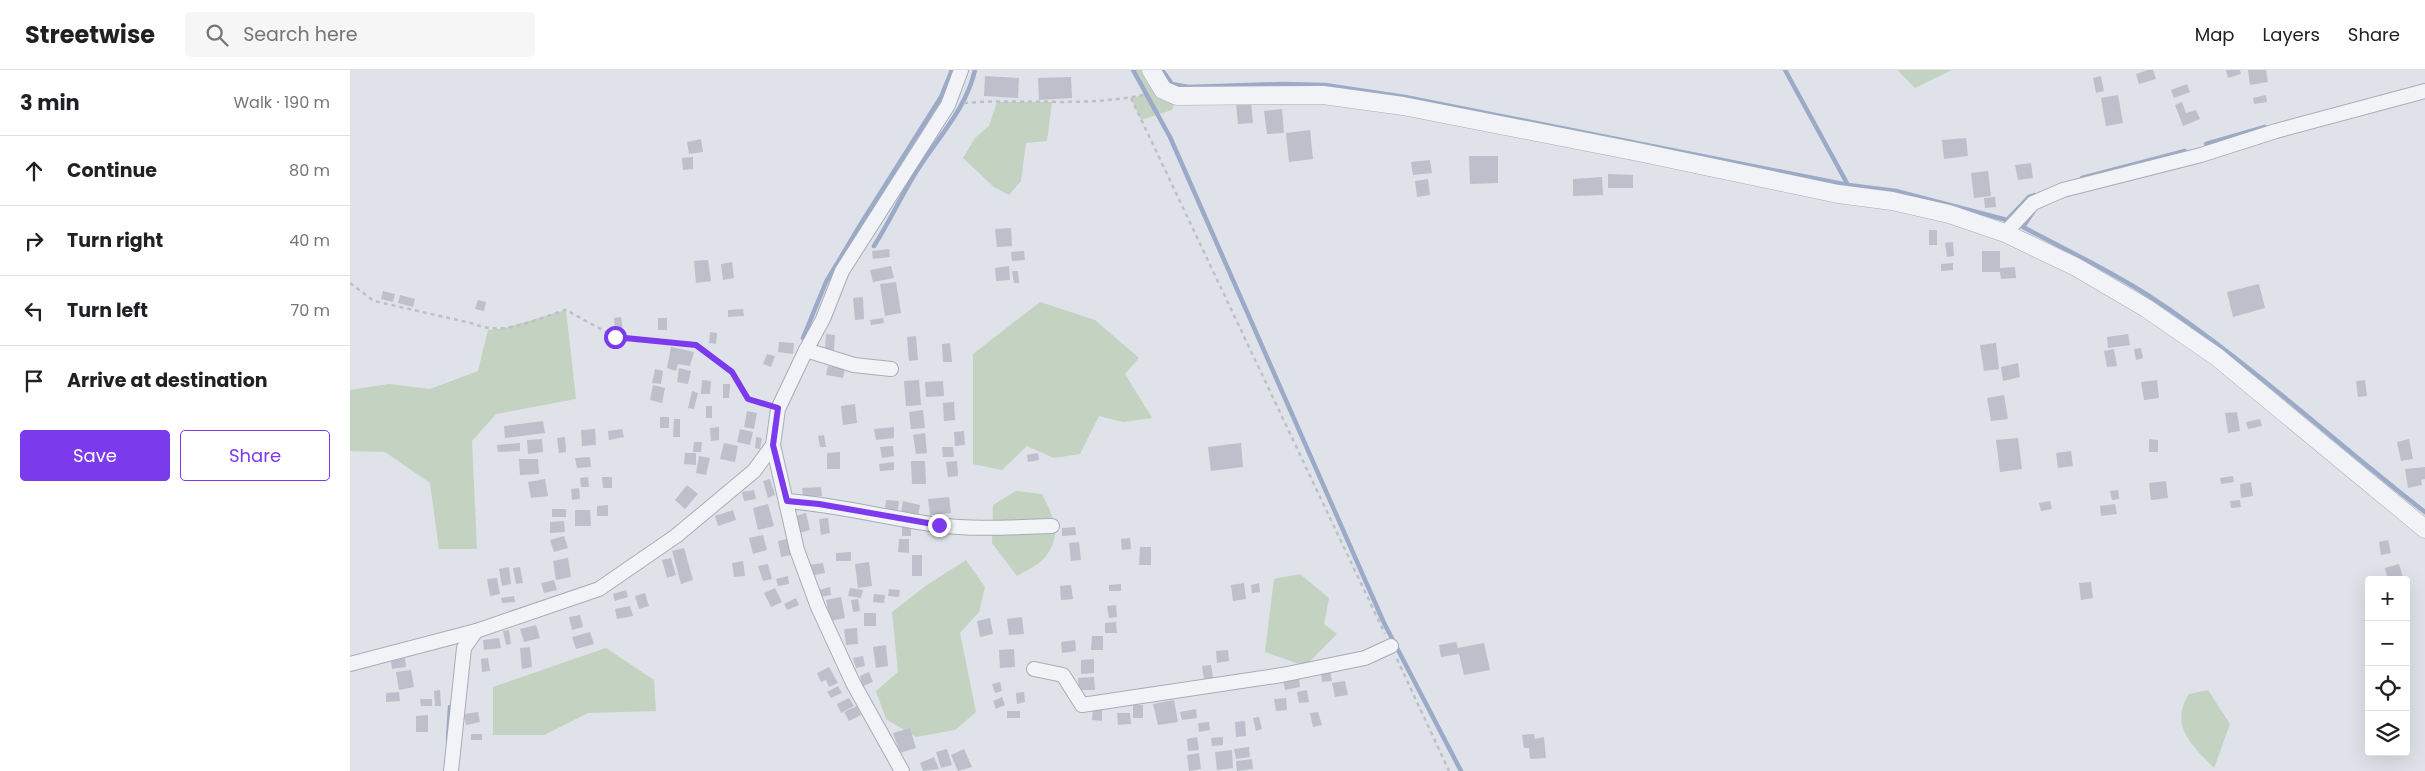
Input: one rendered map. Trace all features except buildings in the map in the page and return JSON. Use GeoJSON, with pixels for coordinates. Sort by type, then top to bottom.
{"type":"FeatureCollection","features":[{"type":"Feature","properties":{"kind":"street"},"geometry":{"type":"LineString","coordinates":[[902,771],[853,683],[818,607],[797,550],[773,445],[778,408],[823,319],[842,271],[948,104],[961,70]]}},
{"type":"Feature","properties":{"kind":"street"},"geometry":{"type":"LineString","coordinates":[[1151,70],[1164,90],[1177,96],[1323,95],[1403,106],[1838,194],[1900,203],[1949,214],[2005,233],[2076,267],[2146,308],[2217,357],[2425,529]]}},
{"type":"Feature","properties":{"kind":"street"},"geometry":{"type":"LineString","coordinates":[[2005,233],[2033,203],[2063,190],[2201,155],[2276,131],[2425,91]]}},
{"type":"Feature","properties":{"kind":"street"},"geometry":{"type":"LineString","coordinates":[[806,350],[854,365],[891,369]]}},
{"type":"Feature","properties":{"kind":"street"},"geometry":{"type":"LineString","coordinates":[[350,664],[476,631],[599,589],[641,562],[707,511],[754,471],[773,445]]}},
{"type":"Feature","properties":{"kind":"street"},"geometry":{"type":"LineString","coordinates":[[787,501],[819,504],[939,525],[993,528],[1052,526]]}},
{"type":"Feature","properties":{"kind":"street"},"geometry":{"type":"LineString","coordinates":[[452,771],[464,648],[476,631]]}},
{"type":"Feature","properties":{"kind":"street"},"geometry":{"type":"LineString","coordinates":[[1034,669],[1063,675],[1082,705],[1282,675],[1365,658],[1391,646]]}},
{"type":"Feature","properties":{"kind":"path"},"geometry":{"type":"LineString","coordinates":[[971,102],[1073,102],[1131,98],[1427,719],[1449,771]]}},
{"type":"Feature","properties":{"kind":"path"},"geometry":{"type":"LineString","coordinates":[[350,283],[374,301],[475,324],[488,330],[504,328],[566,310],[615,337],[696,345],[732,372],[748,399],[778,408]]}},
{"type":"Feature","properties":{"kind":"green space"},"geometry":{"type":"Polygon","coordinates":[[[1133,70],[1151,70],[1177,96],[1172,110],[1141,120],[1131,98],[1146,94],[1133,70]]]}},
{"type":"Feature","properties":{"kind":"green space"},"geometry":{"type":"Polygon","coordinates":[[[1897,70],[1952,70],[1915,88],[1897,70]]]}},
{"type":"Feature","properties":{"kind":"green space"},"geometry":{"type":"Polygon","coordinates":[[[997,102],[1052,102],[1047,141],[1026,143],[1021,181],[1009,195],[994,187],[963,158],[975,138],[989,126],[997,102]]]}},
{"type":"Feature","properties":{"kind":"green space"},"geometry":{"type":"Polygon","coordinates":[[[1040,302],[1095,320],[1139,358],[1125,374],[1152,418],[1123,422],[1099,416],[1080,454],[1054,458],[1027,446],[1002,470],[973,464],[973,354],[1040,302]]]}},
{"type":"Feature","properties":{"kind":"green space"},"geometry":{"type":"Polygon","coordinates":[[[566,310],[576,399],[496,414],[472,441],[477,549],[439,549],[430,483],[385,452],[350,451],[350,390],[389,384],[430,389],[478,371],[488,330],[505,328],[566,310]]]}},
{"type":"Feature","properties":{"kind":"green space"},"geometry":{"type":"Polygon","coordinates":[[[1016,491],[1042,494],[1053,517],[1055,532],[1051,548],[1044,559],[1017,576],[992,543],[993,505],[1016,491]]]}},
{"type":"Feature","properties":{"kind":"green space"},"geometry":{"type":"Polygon","coordinates":[[[966,560],[985,587],[979,612],[960,633],[976,712],[955,730],[916,737],[886,719],[876,691],[898,672],[892,612],[927,585],[966,560]]]}},
{"type":"Feature","properties":{"kind":"green space"},"geometry":{"type":"Polygon","coordinates":[[[1300,574],[1329,598],[1324,624],[1337,634],[1305,666],[1265,652],[1274,579],[1300,574]]]}},
{"type":"Feature","properties":{"kind":"green space"},"geometry":{"type":"Polygon","coordinates":[[[606,648],[654,680],[656,711],[588,713],[544,735],[493,735],[493,687],[606,648]]]}},
{"type":"Feature","properties":{"kind":"green space"},"geometry":{"type":"Polygon","coordinates":[[[2208,690],[2230,724],[2214,768],[2191,743],[2182,725],[2181,716],[2183,705],[2189,694],[2208,690]]]}},
{"type":"Feature","properties":{"kind":"waterway"},"geometry":{"type":"LineString","coordinates":[[803,338],[826,282],[941,97],[952,70]]}},
{"type":"Feature","properties":{"kind":"waterway"},"geometry":{"type":"LineString","coordinates":[[874,246],[918,169],[959,110],[975,70]]}},
{"type":"Feature","properties":{"kind":"waterway"},"geometry":{"type":"LineString","coordinates":[[1133,70],[1170,137],[1384,623],[1461,771]]}},
{"type":"Feature","properties":{"kind":"waterway"},"geometry":{"type":"LineString","coordinates":[[1162,70],[1172,84],[1188,87],[1282,84],[1325,85],[1405,97],[1848,185],[1896,191],[2007,220],[2029,197],[2035,195]]}},
{"type":"Feature","properties":{"kind":"waterway"},"geometry":{"type":"LineString","coordinates":[[1785,70],[1848,185]]}},
{"type":"Feature","properties":{"kind":"waterway"},"geometry":{"type":"LineString","coordinates":[[2206,144],[2265,127]]}},
{"type":"Feature","properties":{"kind":"waterway"},"geometry":{"type":"LineString","coordinates":[[2082,178],[2185,151]]}},
{"type":"Feature","properties":{"kind":"waterway"},"geometry":{"type":"LineString","coordinates":[[2033,212],[2023,227],[2116,276],[2183,319],[2253,372],[2425,512]]}},
{"type":"Feature","properties":{"kind":"waterway"},"geometry":{"type":"LineString","coordinates":[[448,740],[450,707]]}},
{"type":"Feature","properties":{"kind":"route"},"geometry":{"type":"LineString","coordinates":[[615,337],[696,345],[732,372],[748,399],[778,408],[773,445],[787,501],[819,504],[939,525]]}}]}
